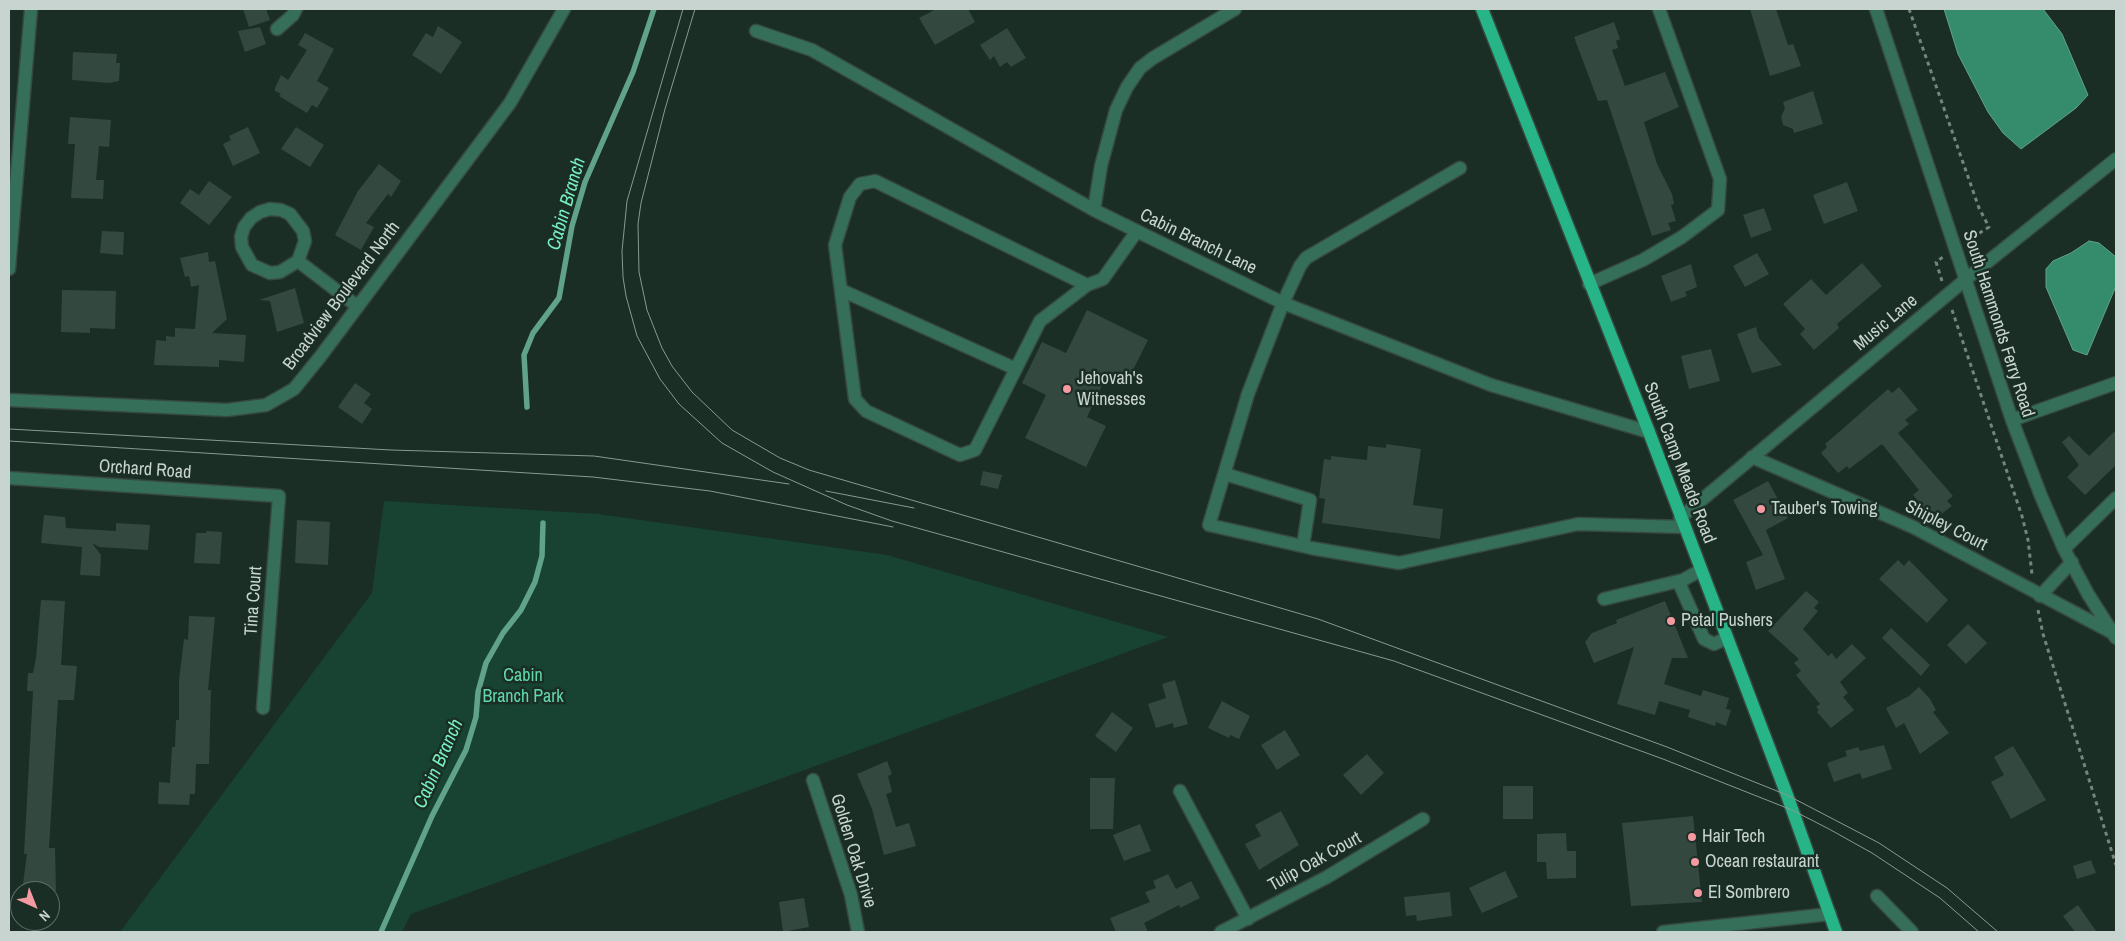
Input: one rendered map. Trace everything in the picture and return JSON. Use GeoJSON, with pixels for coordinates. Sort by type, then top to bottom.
{"type":"FeatureCollection","features":[{"type":"Feature","properties":{"kind":"main road","name":"South Camp Meade Road"},"geometry":{"type":"LineString","coordinates":[[1482,9],[1702,570],[1836,932]]}},
{"type":"Feature","properties":{"kind":"street"},"geometry":{"type":"LineString","coordinates":[[9,269],[31,9]]}},
{"type":"Feature","properties":{"kind":"street"},"geometry":{"type":"LineString","coordinates":[[277,29],[293,15],[296,9]]}},
{"type":"Feature","properties":{"kind":"street","name":"Broadview Boulevard North"},"geometry":{"type":"LineString","coordinates":[[9,400],[227,410],[266,405],[294,389],[320,358],[510,103],[564,9]]}},
{"type":"Feature","properties":{"kind":"street"},"geometry":{"type":"LineString","coordinates":[[1094,210],[1103,159],[1116,110],[1127,87],[1140,68],[1153,58],[1235,9]]}},
{"type":"Feature","properties":{"kind":"street"},"geometry":{"type":"LineString","coordinates":[[1589,284],[1643,260],[1682,237],[1718,210],[1720,179],[1659,9]]}},
{"type":"Feature","properties":{"kind":"street","name":"South Hammonds Ferry Road"},"geometry":{"type":"LineString","coordinates":[[1876,9],[2012,420],[2040,496],[2064,549],[2115,636]]}},
{"type":"Feature","properties":{"kind":"street","name":"Cabin Branch Lane"},"geometry":{"type":"LineString","coordinates":[[756,31],[812,50],[1094,210],[1283,303],[1491,384],[1649,432]]}},
{"type":"Feature","properties":{"kind":"street","name":"Music Lane"},"geometry":{"type":"LineString","coordinates":[[1682,522],[1752,457],[1965,280],[2116,159]]}},
{"type":"Feature","properties":{"kind":"street"},"geometry":{"type":"LineString","coordinates":[[1460,168],[1306,258],[1294,277],[1248,394],[1209,525],[1303,546],[1399,563],[1578,524],[1682,522]]}},
{"type":"Feature","properties":{"kind":"street"},"geometry":{"type":"LineString","coordinates":[[1086,285],[875,181],[860,184],[850,197],[834,245],[855,399],[866,412],[960,455],[975,450],[1040,321],[1086,285],[1103,279],[1137,231]]}},
{"type":"Feature","properties":{"kind":"street"},"geometry":{"type":"LineString","coordinates":[[270,209],[281,210],[290,214],[303,231],[304,246],[298,261],[280,272],[260,270],[252,265],[242,247],[241,237],[244,226],[260,212],[270,209]]}},
{"type":"Feature","properties":{"kind":"street"},"geometry":{"type":"LineString","coordinates":[[298,261],[357,306]]}},
{"type":"Feature","properties":{"kind":"street"},"geometry":{"type":"LineString","coordinates":[[841,290],[1016,369]]}},
{"type":"Feature","properties":{"kind":"street"},"geometry":{"type":"LineString","coordinates":[[2012,420],[2116,383]]}},
{"type":"Feature","properties":{"kind":"street","name":"Shipley Court"},"geometry":{"type":"LineString","coordinates":[[1752,457],[1913,527],[2115,636]]}},
{"type":"Feature","properties":{"kind":"street"},"geometry":{"type":"LineString","coordinates":[[1224,474],[1310,500],[1303,546]]}},
{"type":"Feature","properties":{"kind":"street","name":"Orchard Road"},"geometry":{"type":"LineString","coordinates":[[9,478],[279,496]]}},
{"type":"Feature","properties":{"kind":"street","name":"Tina Court"},"geometry":{"type":"LineString","coordinates":[[263,708],[279,496]]}},
{"type":"Feature","properties":{"kind":"street"},"geometry":{"type":"LineString","coordinates":[[2064,549],[2116,498]]}},
{"type":"Feature","properties":{"kind":"street"},"geometry":{"type":"LineString","coordinates":[[2040,596],[2072,562]]}},
{"type":"Feature","properties":{"kind":"street"},"geometry":{"type":"LineString","coordinates":[[1604,600],[1683,580],[1702,570]]}},
{"type":"Feature","properties":{"kind":"street"},"geometry":{"type":"LineString","coordinates":[[1683,580],[1680,585],[1704,639],[1714,644],[1727,638]]}},
{"type":"Feature","properties":{"kind":"street","name":"Golden Oak Drive"},"geometry":{"type":"LineString","coordinates":[[814,780],[851,895],[858,932]]}},
{"type":"Feature","properties":{"kind":"street"},"geometry":{"type":"LineString","coordinates":[[1180,791],[1248,919]]}},
{"type":"Feature","properties":{"kind":"street","name":"Tulip Oak Court"},"geometry":{"type":"LineString","coordinates":[[1221,932],[1327,877],[1424,819]]}},
{"type":"Feature","properties":{"kind":"street"},"geometry":{"type":"LineString","coordinates":[[1877,896],[1912,932]]}},
{"type":"Feature","properties":{"kind":"street"},"geometry":{"type":"LineString","coordinates":[[1663,932],[1830,914]]}},
{"type":"Feature","properties":{"kind":"path"},"geometry":{"type":"LineString","coordinates":[[2043,634],[2116,865]]}},
{"type":"Feature","properties":{"kind":"green space","name":"Cabin Branch Park"},"geometry":{"type":"Polygon","coordinates":[[[384,501],[598,514],[887,555],[1168,637],[411,914],[402,932],[120,932],[372,593],[384,501]]]}},
{"type":"Feature","properties":{"kind":"shaded area"},"geometry":{"type":"Polygon","coordinates":[[[1944,9],[2043,9],[2062,34],[2088,95],[2076,108],[2021,149],[2003,133],[1988,112],[1958,54],[1944,9]]]}},
{"type":"Feature","properties":{"kind":"shaded area"},"geometry":{"type":"Polygon","coordinates":[[[2089,241],[2099,243],[2116,257],[2116,286],[2087,355],[2073,350],[2046,287],[2046,269],[2053,261],[2071,253],[2089,241]]]}},
{"type":"Feature","properties":{"kind":"building"},"geometry":{"type":"Polygon","coordinates":[[[243,9],[266,9],[270,20],[249,27],[243,9]]]}},
{"type":"Feature","properties":{"kind":"building"},"geometry":{"type":"Polygon","coordinates":[[[936,9],[968,9],[975,22],[935,45],[919,18],[936,9]]]}},
{"type":"Feature","properties":{"kind":"building"},"geometry":{"type":"Polygon","coordinates":[[[1750,9],[1776,9],[1788,45],[1793,44],[1801,66],[1770,76],[1750,9]]]}},
{"type":"Feature","properties":{"kind":"building"},"geometry":{"type":"Polygon","coordinates":[[[1614,22],[1620,39],[1616,41],[1618,48],[1612,50],[1625,86],[1665,72],[1679,107],[1644,122],[1657,164],[1672,194],[1674,204],[1671,205],[1676,221],[1668,223],[1671,230],[1652,236],[1607,100],[1598,101],[1574,37],[1614,22]]]}},
{"type":"Feature","properties":{"kind":"building"},"geometry":{"type":"Polygon","coordinates":[[[438,26],[462,42],[441,74],[412,55],[426,33],[433,37],[438,26]]]}},
{"type":"Feature","properties":{"kind":"building"},"geometry":{"type":"Polygon","coordinates":[[[260,27],[266,44],[245,52],[238,31],[260,27]]]}},
{"type":"Feature","properties":{"kind":"building"},"geometry":{"type":"Polygon","coordinates":[[[1007,28],[1026,58],[1011,67],[1007,62],[1000,67],[994,56],[990,60],[980,45],[1007,28]]]}},
{"type":"Feature","properties":{"kind":"building"},"geometry":{"type":"Polygon","coordinates":[[[305,33],[334,49],[317,81],[329,88],[317,108],[312,105],[307,113],[279,96],[281,94],[275,91],[281,75],[288,80],[307,50],[298,45],[305,33]]]}},
{"type":"Feature","properties":{"kind":"building"},"geometry":{"type":"Polygon","coordinates":[[[73,52],[117,54],[116,63],[120,63],[119,81],[110,83],[72,80],[73,52]]]}},
{"type":"Feature","properties":{"kind":"building"},"geometry":{"type":"Polygon","coordinates":[[[1813,91],[1823,124],[1794,133],[1793,129],[1783,125],[1781,117],[1785,108],[1783,102],[1813,91]]]}},
{"type":"Feature","properties":{"kind":"building"},"geometry":{"type":"Polygon","coordinates":[[[70,117],[111,120],[109,147],[99,146],[96,180],[104,180],[103,199],[71,198],[75,144],[68,144],[70,117]]]}},
{"type":"Feature","properties":{"kind":"building"},"geometry":{"type":"Polygon","coordinates":[[[248,127],[260,153],[233,166],[223,144],[231,140],[229,136],[248,127]]]}},
{"type":"Feature","properties":{"kind":"building"},"geometry":{"type":"Polygon","coordinates":[[[296,127],[324,145],[310,167],[281,149],[296,127]]]}},
{"type":"Feature","properties":{"kind":"building"},"geometry":{"type":"Polygon","coordinates":[[[379,164],[401,181],[391,197],[388,194],[366,223],[374,227],[361,250],[335,235],[358,191],[379,164]]]}},
{"type":"Feature","properties":{"kind":"building"},"geometry":{"type":"Polygon","coordinates":[[[209,181],[232,197],[209,225],[180,203],[190,189],[199,195],[209,181]]]}},
{"type":"Feature","properties":{"kind":"building"},"geometry":{"type":"Polygon","coordinates":[[[1847,182],[1858,211],[1824,224],[1813,195],[1847,182]]]}},
{"type":"Feature","properties":{"kind":"building"},"geometry":{"type":"Polygon","coordinates":[[[1764,208],[1772,230],[1751,238],[1743,215],[1764,208]]]}},
{"type":"Feature","properties":{"kind":"building"},"geometry":{"type":"Polygon","coordinates":[[[102,231],[124,232],[123,255],[100,253],[102,231]]]}},
{"type":"Feature","properties":{"kind":"building"},"geometry":{"type":"Polygon","coordinates":[[[208,252],[209,262],[215,261],[227,319],[212,333],[246,335],[244,362],[219,360],[219,367],[154,365],[156,340],[166,341],[166,336],[175,337],[175,328],[195,329],[199,285],[191,287],[189,276],[185,277],[180,258],[208,252]]]}},
{"type":"Feature","properties":{"kind":"building"},"geometry":{"type":"Polygon","coordinates":[[[1757,253],[1769,274],[1745,287],[1733,266],[1757,253]]]}},
{"type":"Feature","properties":{"kind":"building"},"geometry":{"type":"Polygon","coordinates":[[[1862,263],[1882,286],[1837,324],[1839,328],[1814,350],[1800,334],[1805,329],[1783,304],[1811,279],[1826,295],[1862,263]]]}},
{"type":"Feature","properties":{"kind":"building"},"geometry":{"type":"Polygon","coordinates":[[[1691,264],[1697,287],[1685,292],[1687,296],[1671,302],[1661,276],[1691,264]]]}},
{"type":"Feature","properties":{"kind":"building"},"geometry":{"type":"Polygon","coordinates":[[[295,288],[304,323],[277,332],[270,301],[259,300],[295,288]]]}},
{"type":"Feature","properties":{"kind":"building"},"geometry":{"type":"Polygon","coordinates":[[[62,290],[116,291],[115,329],[90,328],[90,333],[61,332],[62,290]]]}},
{"type":"Feature","properties":{"kind":"building","name":"Jehovah's Witnesses"},"geometry":{"type":"Polygon","coordinates":[[[1087,310],[1148,340],[1127,382],[1108,373],[1087,417],[1106,426],[1086,467],[1025,438],[1046,395],[1022,383],[1042,342],[1066,353],[1087,310]]]}},
{"type":"Feature","properties":{"kind":"building"},"geometry":{"type":"Polygon","coordinates":[[[1756,327],[1759,338],[1782,365],[1752,373],[1737,334],[1756,327]]]}},
{"type":"Feature","properties":{"kind":"building"},"geometry":{"type":"Polygon","coordinates":[[[1711,349],[1720,381],[1689,389],[1681,356],[1711,349]]]}},
{"type":"Feature","properties":{"kind":"building"},"geometry":{"type":"Polygon","coordinates":[[[355,383],[371,394],[364,403],[372,409],[362,424],[338,407],[355,383]]]}},
{"type":"Feature","properties":{"kind":"building"},"geometry":{"type":"Polygon","coordinates":[[[1899,387],[1918,410],[1905,420],[1909,424],[1898,433],[1953,496],[1947,501],[1952,506],[1940,515],[1936,511],[1930,515],[1913,495],[1919,490],[1882,444],[1849,469],[1847,466],[1838,473],[1821,453],[1827,447],[1825,444],[1888,389],[1892,393],[1899,387]]]}},
{"type":"Feature","properties":{"kind":"building"},"geometry":{"type":"Polygon","coordinates":[[[2116,430],[2116,465],[2085,495],[2067,477],[2079,465],[2062,442],[2069,436],[2089,456],[2116,430]]]}},
{"type":"Feature","properties":{"kind":"building"},"geometry":{"type":"Polygon","coordinates":[[[1386,444],[1421,449],[1413,505],[1443,509],[1440,539],[1322,523],[1325,499],[1319,498],[1324,459],[1331,460],[1331,456],[1367,460],[1368,446],[1386,448],[1386,444]]]}},
{"type":"Feature","properties":{"kind":"building"},"geometry":{"type":"Polygon","coordinates":[[[983,471],[1002,475],[998,489],[980,485],[983,471]]]}},
{"type":"Feature","properties":{"kind":"building"},"geometry":{"type":"Polygon","coordinates":[[[1768,481],[1788,518],[1766,530],[1785,579],[1756,590],[1746,562],[1763,555],[1733,500],[1768,481]]]}},
{"type":"Feature","properties":{"kind":"building"},"geometry":{"type":"Polygon","coordinates":[[[44,515],[65,517],[66,528],[116,531],[116,523],[150,525],[148,550],[99,547],[92,543],[101,555],[100,576],[80,575],[82,547],[41,543],[44,515]]]}},
{"type":"Feature","properties":{"kind":"building"},"geometry":{"type":"Polygon","coordinates":[[[297,520],[330,522],[328,565],[295,563],[297,520]]]}},
{"type":"Feature","properties":{"kind":"building"},"geometry":{"type":"Polygon","coordinates":[[[206,531],[222,532],[220,564],[194,563],[196,533],[206,533],[206,531]]]}},
{"type":"Feature","properties":{"kind":"building"},"geometry":{"type":"Polygon","coordinates":[[[1898,560],[1904,566],[1909,560],[1948,600],[1927,623],[1879,579],[1898,560]]]}},
{"type":"Feature","properties":{"kind":"building"},"geometry":{"type":"Polygon","coordinates":[[[1806,591],[1819,602],[1814,608],[1818,611],[1803,629],[1828,656],[1832,653],[1836,659],[1852,644],[1866,658],[1840,682],[1848,693],[1843,697],[1854,710],[1831,728],[1817,712],[1819,710],[1816,707],[1820,704],[1796,675],[1801,671],[1794,663],[1799,659],[1768,631],[1806,591]]]}},
{"type":"Feature","properties":{"kind":"building"},"geometry":{"type":"Polygon","coordinates":[[[41,600],[65,601],[61,665],[77,666],[74,700],[58,700],[49,848],[55,848],[56,881],[23,881],[27,854],[24,854],[33,691],[27,691],[28,673],[33,673],[41,600]]]}},
{"type":"Feature","properties":{"kind":"building"},"geometry":{"type":"Polygon","coordinates":[[[1665,601],[1688,658],[1672,658],[1664,684],[1701,696],[1703,690],[1729,698],[1726,709],[1731,710],[1726,726],[1716,722],[1715,726],[1688,717],[1690,710],[1659,701],[1655,715],[1617,704],[1634,647],[1594,663],[1585,642],[1592,633],[1617,623],[1616,620],[1665,601]]]}},
{"type":"Feature","properties":{"kind":"building"},"geometry":{"type":"Polygon","coordinates":[[[189,616],[215,617],[208,690],[211,690],[209,764],[196,764],[195,794],[190,794],[189,805],[158,804],[159,782],[170,783],[172,747],[175,747],[176,720],[179,720],[179,680],[184,639],[188,640],[189,616]]]}},
{"type":"Feature","properties":{"kind":"building"},"geometry":{"type":"Polygon","coordinates":[[[1968,624],[1987,643],[1966,664],[1947,645],[1968,624]]]}},
{"type":"Feature","properties":{"kind":"building"},"geometry":{"type":"Polygon","coordinates":[[[1891,628],[1930,665],[1921,676],[1882,638],[1891,628]]]}},
{"type":"Feature","properties":{"kind":"building"},"geometry":{"type":"Polygon","coordinates":[[[1175,680],[1188,724],[1174,728],[1173,723],[1156,728],[1148,704],[1166,698],[1162,684],[1175,680]]]}},
{"type":"Feature","properties":{"kind":"building"},"geometry":{"type":"Polygon","coordinates":[[[1919,687],[1930,699],[1936,710],[1933,712],[1949,733],[1920,754],[1904,723],[1896,728],[1886,708],[1909,696],[1919,687]]]}},
{"type":"Feature","properties":{"kind":"building"},"geometry":{"type":"Polygon","coordinates":[[[1222,701],[1250,716],[1239,739],[1230,735],[1229,738],[1208,728],[1222,701]]]}},
{"type":"Feature","properties":{"kind":"building"},"geometry":{"type":"Polygon","coordinates":[[[1112,712],[1133,728],[1116,752],[1095,736],[1112,712]]]}},
{"type":"Feature","properties":{"kind":"building"},"geometry":{"type":"Polygon","coordinates":[[[1285,730],[1300,755],[1277,770],[1261,745],[1285,730]]]}},
{"type":"Feature","properties":{"kind":"building"},"geometry":{"type":"Polygon","coordinates":[[[1884,745],[1892,769],[1862,779],[1860,773],[1834,782],[1827,763],[1847,756],[1845,751],[1858,747],[1860,751],[1884,745]]]}},
{"type":"Feature","properties":{"kind":"building"},"geometry":{"type":"Polygon","coordinates":[[[2013,746],[2046,800],[2011,819],[1991,782],[2004,775],[1994,757],[2013,746]]]}},
{"type":"Feature","properties":{"kind":"building"},"geometry":{"type":"Polygon","coordinates":[[[1367,754],[1384,773],[1361,795],[1343,775],[1367,754]]]}},
{"type":"Feature","properties":{"kind":"building"},"geometry":{"type":"Polygon","coordinates":[[[887,761],[892,774],[888,776],[892,792],[886,794],[896,827],[909,823],[916,846],[884,855],[872,809],[857,774],[887,761]]]}},
{"type":"Feature","properties":{"kind":"building"},"geometry":{"type":"Polygon","coordinates":[[[1090,778],[1115,778],[1113,829],[1090,829],[1090,778]]]}},
{"type":"Feature","properties":{"kind":"building"},"geometry":{"type":"Polygon","coordinates":[[[1503,786],[1533,786],[1533,819],[1503,819],[1503,786]]]}},
{"type":"Feature","properties":{"kind":"building"},"geometry":{"type":"Polygon","coordinates":[[[1281,811],[1299,845],[1259,870],[1245,844],[1261,836],[1255,825],[1281,811]]]}},
{"type":"Feature","properties":{"kind":"building"},"geometry":{"type":"Polygon","coordinates":[[[1693,816],[1702,902],[1631,906],[1622,823],[1693,816]]]}},
{"type":"Feature","properties":{"kind":"building"},"geometry":{"type":"Polygon","coordinates":[[[1140,824],[1151,851],[1124,861],[1113,835],[1140,824]]]}},
{"type":"Feature","properties":{"kind":"building"},"geometry":{"type":"Polygon","coordinates":[[[1566,833],[1567,851],[1576,851],[1576,878],[1547,879],[1546,862],[1537,862],[1537,834],[1566,833]]]}},
{"type":"Feature","properties":{"kind":"building"},"geometry":{"type":"Polygon","coordinates":[[[2091,860],[2096,873],[2077,879],[2073,866],[2091,860]]]}},
{"type":"Feature","properties":{"kind":"building"},"geometry":{"type":"Polygon","coordinates":[[[1505,871],[1518,897],[1482,913],[1469,888],[1505,871]]]}},
{"type":"Feature","properties":{"kind":"building"},"geometry":{"type":"Polygon","coordinates":[[[1168,874],[1176,889],[1191,881],[1200,898],[1180,908],[1179,905],[1144,923],[1148,932],[1116,932],[1110,918],[1150,902],[1145,892],[1156,888],[1153,881],[1168,874]]]}},
{"type":"Feature","properties":{"kind":"building"},"geometry":{"type":"Polygon","coordinates":[[[1450,892],[1452,916],[1417,921],[1416,915],[1406,916],[1404,897],[1450,892]]]}},
{"type":"Feature","properties":{"kind":"building"},"geometry":{"type":"Polygon","coordinates":[[[804,898],[809,927],[783,932],[779,902],[804,898]]]}},
{"type":"Feature","properties":{"kind":"building"},"geometry":{"type":"Polygon","coordinates":[[[2078,905],[2097,932],[2075,932],[2063,916],[2078,905]]]}},
{"type":"Feature","properties":{"kind":"waterway","name":"Cabin Branch"},"geometry":{"type":"LineString","coordinates":[[527,407],[524,355],[533,333],[559,298],[572,226],[585,182],[633,72],[654,9]]}},
{"type":"Feature","properties":{"kind":"waterway","name":"Cabin Branch"},"geometry":{"type":"LineString","coordinates":[[381,932],[432,816],[466,750],[476,717],[478,692],[486,663],[503,633],[521,610],[535,582],[542,556],[543,523]]}},
{"type":"Feature","properties":{"kind":"tram line"},"geometry":{"type":"LineString","coordinates":[[683,9],[627,201],[622,251],[623,277],[637,336],[660,379],[679,404],[722,443],[773,472],[847,505],[892,521],[1394,661],[1663,759],[1792,810],[1829,829],[1872,853],[1940,898],[1979,932]]}},
{"type":"Feature","properties":{"kind":"tram line"},"geometry":{"type":"LineString","coordinates":[[695,9],[665,109],[641,203],[638,224],[639,272],[647,310],[662,348],[672,366],[692,392],[732,430],[780,458],[809,470],[1318,619],[1667,747],[1787,795],[1879,843],[1947,888],[1998,932]]}},
{"type":"Feature","properties":{"kind":"tram line"},"geometry":{"type":"LineString","coordinates":[[9,429],[391,450],[594,456],[789,484]]}},
{"type":"Feature","properties":{"kind":"tram line"},"geometry":{"type":"LineString","coordinates":[[9,441],[593,477],[710,491],[893,527]]}},
{"type":"Feature","properties":{"kind":"tram line"},"geometry":{"type":"LineString","coordinates":[[826,491],[914,508]]}},
{"type":"Feature","properties":{"kind":"place","name":"Jehovah's Witnesses"},"geometry":{"type":"Point","coordinates":[1067,389]}},
{"type":"Feature","properties":{"kind":"place","name":"Tauber's Towing"},"geometry":{"type":"Point","coordinates":[1761,509]}},
{"type":"Feature","properties":{"kind":"place","name":"Petal Pushers"},"geometry":{"type":"Point","coordinates":[1671,621]}},
{"type":"Feature","properties":{"kind":"place","name":"Hair Tech"},"geometry":{"type":"Point","coordinates":[1692,837]}},
{"type":"Feature","properties":{"kind":"place","name":"Ocean restaurant"},"geometry":{"type":"Point","coordinates":[1695,862]}},
{"type":"Feature","properties":{"kind":"place","name":"El Sombrero"},"geometry":{"type":"Point","coordinates":[1698,893]}}]}
